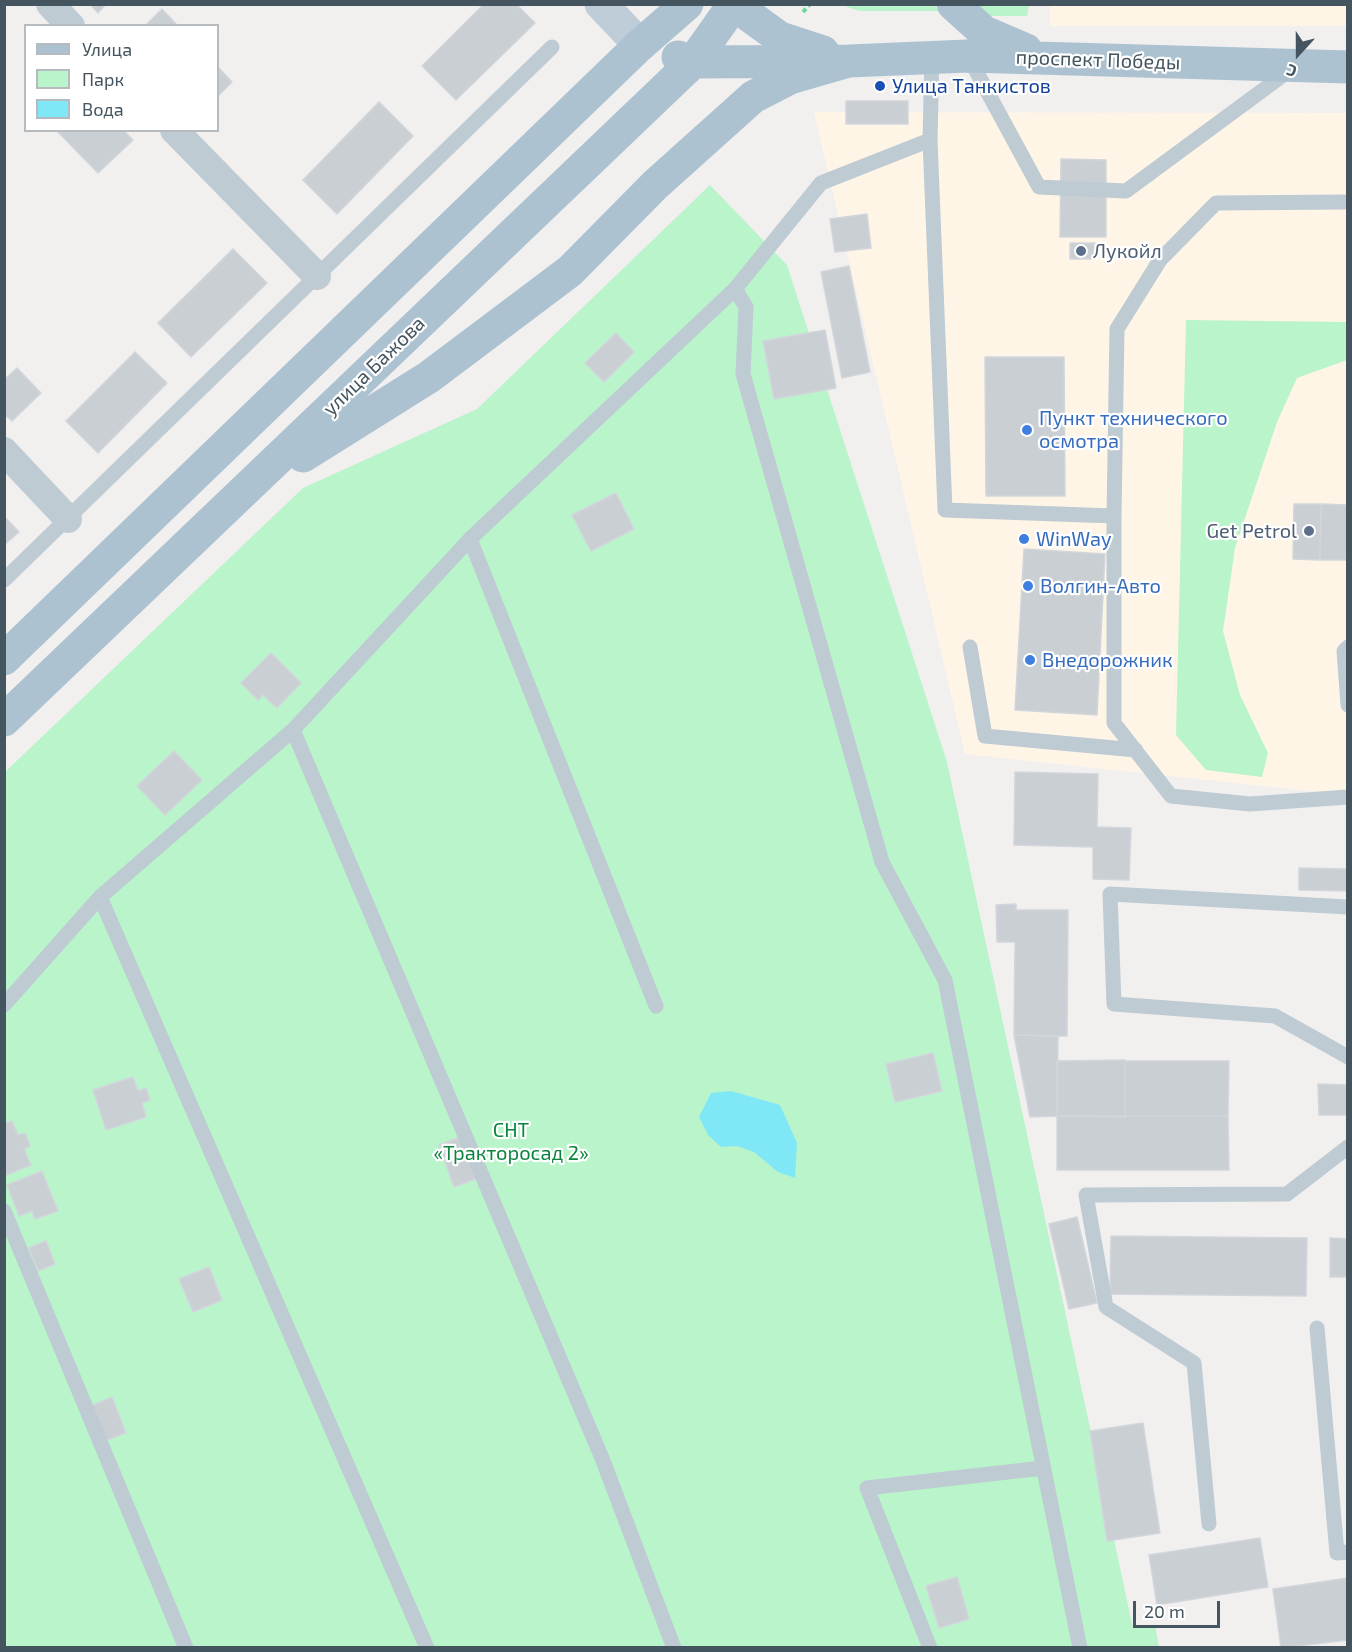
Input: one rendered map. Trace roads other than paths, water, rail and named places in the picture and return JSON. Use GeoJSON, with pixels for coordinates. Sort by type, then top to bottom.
{"type":"FeatureCollection","features":[{"type":"Feature","properties":{"kind":"main road"},"geometry":{"type":"LineString","coordinates":[[4,659],[640,45],[687,4]]}},
{"type":"Feature","properties":{"kind":"main road"},"geometry":{"type":"LineString","coordinates":[[953,4],[984,32],[1016,48],[1069,59]]}},
{"type":"Feature","properties":{"kind":"main road","name":"проспект Победы"},"geometry":{"type":"LineString","coordinates":[[733,5],[780,38],[849,61]]}},
{"type":"Feature","properties":{"kind":"main road","name":"улица Бажова"},"geometry":{"type":"LineString","coordinates":[[4,720],[693,62],[733,5]]}},
{"type":"Feature","properties":{"kind":"main road","name":"проспект Победы"},"geometry":{"type":"LineString","coordinates":[[640,45],[693,62],[849,61],[968,56],[1347,67]]}},
{"type":"Feature","properties":{"kind":"main road"},"geometry":{"type":"LineString","coordinates":[[229,505],[332,436],[429,377],[570,271],[655,185],[753,97],[789,78],[849,61]]}},
{"type":"Feature","properties":{"kind":"street"},"geometry":{"type":"LineString","coordinates":[[50,4],[69,24]]}},
{"type":"Feature","properties":{"kind":"street"},"geometry":{"type":"LineString","coordinates":[[601,4],[640,45]]}},
{"type":"Feature","properties":{"kind":"street"},"geometry":{"type":"LineString","coordinates":[[176,132],[317,276]]}},
{"type":"Feature","properties":{"kind":"street"},"geometry":{"type":"LineString","coordinates":[[4,451],[68,519]]}},
{"type":"Feature","properties":{"kind":"lane"},"geometry":{"type":"LineString","coordinates":[[4,580],[552,47]]}},
{"type":"Feature","properties":{"kind":"lane"},"geometry":{"type":"LineString","coordinates":[[932,56],[930,140],[945,510],[1114,516]]}},
{"type":"Feature","properties":{"kind":"lane"},"geometry":{"type":"LineString","coordinates":[[968,56],[1039,187],[1126,191],[1294,67]]}},
{"type":"Feature","properties":{"kind":"lane"},"geometry":{"type":"LineString","coordinates":[[4,1005],[100,897],[293,730],[470,539],[735,289],[821,183],[930,140]]}},
{"type":"Feature","properties":{"kind":"lane"},"geometry":{"type":"LineString","coordinates":[[1344,202],[1216,202],[1160,260],[1117,329],[1114,723],[1171,796],[1250,804],[1347,797]]}},
{"type":"Feature","properties":{"kind":"lane"},"geometry":{"type":"LineString","coordinates":[[735,289],[747,307],[743,374],[882,862],[945,980],[1080,1647]]}},
{"type":"Feature","properties":{"kind":"lane"},"geometry":{"type":"LineString","coordinates":[[470,539],[656,1006]]}},
{"type":"Feature","properties":{"kind":"lane"},"geometry":{"type":"LineString","coordinates":[[970,646],[985,736],[1136,750]]}},
{"type":"Feature","properties":{"kind":"lane"},"geometry":{"type":"LineString","coordinates":[[1347,648],[1344,651],[1347,705]]}},
{"type":"Feature","properties":{"kind":"lane"},"geometry":{"type":"LineString","coordinates":[[293,730],[602,1458],[674,1647]]}},
{"type":"Feature","properties":{"kind":"lane"},"geometry":{"type":"LineString","coordinates":[[1347,907],[1110,894],[1114,1004],[1275,1016],[1347,1057]]}},
{"type":"Feature","properties":{"kind":"lane"},"geometry":{"type":"LineString","coordinates":[[100,897],[427,1647]]}},
{"type":"Feature","properties":{"kind":"lane"},"geometry":{"type":"LineString","coordinates":[[1209,1524],[1194,1363],[1106,1307],[1086,1195],[1287,1194],[1347,1146]]}},
{"type":"Feature","properties":{"kind":"lane"},"geometry":{"type":"LineString","coordinates":[[4,1211],[186,1647]]}},
{"type":"Feature","properties":{"kind":"lane"},"geometry":{"type":"LineString","coordinates":[[1317,1328],[1337,1553],[1347,1552]]}},
{"type":"Feature","properties":{"kind":"lane"},"geometry":{"type":"LineString","coordinates":[[930,1647],[867,1488],[1043,1468]]}},
{"type":"Feature","properties":{"kind":"water"},"geometry":{"type":"Polygon","coordinates":[[[731,1091],[780,1105],[797,1143],[795,1178],[778,1172],[754,1152],[737,1146],[721,1147],[708,1135],[699,1117],[711,1093],[731,1091]]]}},
{"type":"Feature","properties":{"kind":"place","name":"Улица Танкистов"},"geometry":{"type":"Point","coordinates":[880,86]}},
{"type":"Feature","properties":{"kind":"place","name":"Лукойл"},"geometry":{"type":"Point","coordinates":[1081,251]}},
{"type":"Feature","properties":{"kind":"place","name":"Пункт технического осмотра"},"geometry":{"type":"Point","coordinates":[1027,430]}},
{"type":"Feature","properties":{"kind":"place","name":"Get Petrol"},"geometry":{"type":"Point","coordinates":[1309,531]}},
{"type":"Feature","properties":{"kind":"place","name":"WinWay"},"geometry":{"type":"Point","coordinates":[1024,539]}},
{"type":"Feature","properties":{"kind":"place","name":"Волгин-Авто"},"geometry":{"type":"Point","coordinates":[1028,586]}},
{"type":"Feature","properties":{"kind":"place","name":"Внедорожник"},"geometry":{"type":"Point","coordinates":[1030,660]}},
{"type":"Feature","properties":{"kind":"park label","name":"СНТ «Тракторосад 2»"},"geometry":{"type":"Point","coordinates":[511,1142]}}]}
